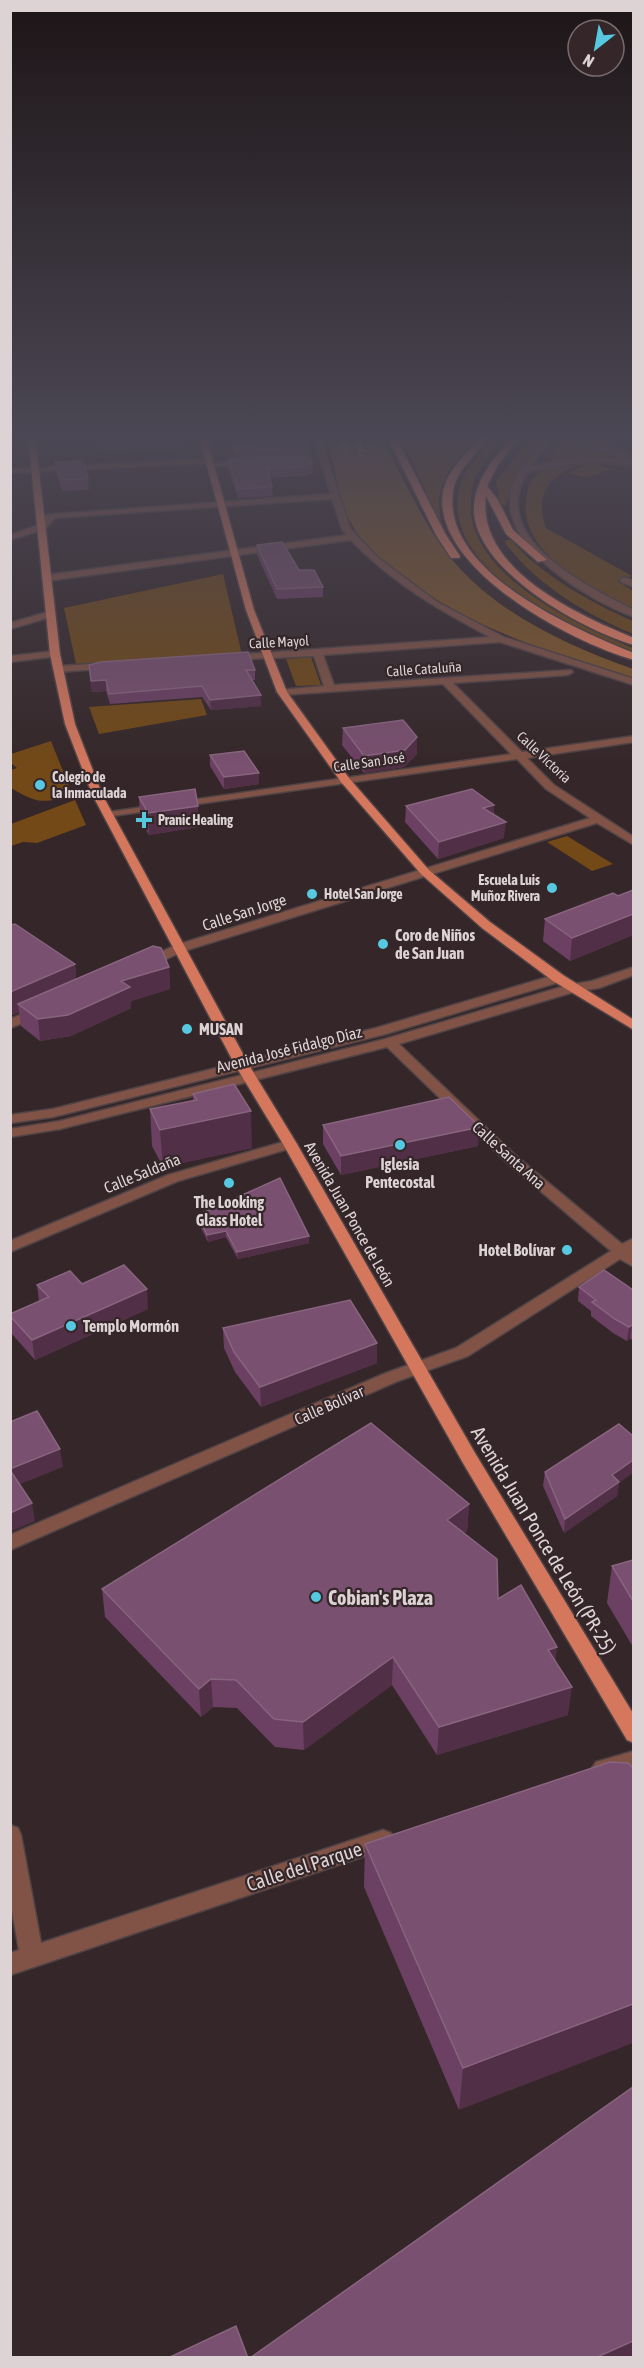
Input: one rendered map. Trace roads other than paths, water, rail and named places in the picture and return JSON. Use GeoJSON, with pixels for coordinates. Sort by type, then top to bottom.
{"type":"FeatureCollection","features":[{"type":"Feature","properties":{"kind":"highway"},"geometry":{"type":"LineString","coordinates":[[449,547],[456,557],[466,565],[485,573]]}},
{"type":"Feature","properties":{"kind":"highway"},"geometry":{"type":"LineString","coordinates":[[461,547],[485,573],[532,608],[562,626],[633,657]]}},
{"type":"Feature","properties":{"kind":"highway"},"geometry":{"type":"LineString","coordinates":[[492,547],[515,573],[549,601],[573,615],[633,642]]}},
{"type":"Feature","properties":{"kind":"highway"},"geometry":{"type":"LineString","coordinates":[[524,547],[542,560]]}},
{"type":"Feature","properties":{"kind":"main road"},"geometry":{"type":"LineString","coordinates":[[44,547],[55,654],[70,724],[97,794],[246,1072]]}},
{"type":"Feature","properties":{"kind":"main road"},"geometry":{"type":"LineString","coordinates":[[233,547],[250,610],[282,692],[345,780],[425,872],[486,925],[558,978],[633,1026]]}},
{"type":"Feature","properties":{"kind":"main road","name":"Avenida Juan Ponce de León"},"geometry":{"type":"LineString","coordinates":[[246,1072],[290,1144],[417,1369]]}},
{"type":"Feature","properties":{"kind":"main road","name":"Avenida Juan Ponce de León (PR-25)"},"geometry":{"type":"LineString","coordinates":[[417,1369],[633,1734]]}},
{"type":"Feature","properties":{"kind":"street"},"geometry":{"type":"LineString","coordinates":[[47,578],[282,547]]}},
{"type":"Feature","properties":{"kind":"street"},"geometry":{"type":"LineString","coordinates":[[362,547],[374,559],[434,604],[501,639],[633,682]]}},
{"type":"Feature","properties":{"kind":"street"},"geometry":{"type":"LineString","coordinates":[[534,547],[542,560],[584,589],[633,614]]}},
{"type":"Feature","properties":{"kind":"street"},"geometry":{"type":"LineString","coordinates":[[624,580],[633,585]]}},
{"type":"Feature","properties":{"kind":"street"},"geometry":{"type":"LineString","coordinates":[[10,626],[51,614]]}},
{"type":"Feature","properties":{"kind":"street","name":"Calle Mayol"},"geometry":{"type":"LineString","coordinates":[[221,658],[501,639]]}},
{"type":"Feature","properties":{"kind":"street"},"geometry":{"type":"LineString","coordinates":[[318,653],[330,688]]}},
{"type":"Feature","properties":{"kind":"street"},"geometry":{"type":"LineString","coordinates":[[10,659],[55,654]]}},
{"type":"Feature","properties":{"kind":"street"},"geometry":{"type":"LineString","coordinates":[[58,669],[116,665]]}},
{"type":"Feature","properties":{"kind":"street","name":"Calle Cataluña"},"geometry":{"type":"LineString","coordinates":[[282,692],[568,672]]}},
{"type":"Feature","properties":{"kind":"street","name":"Calle Victoria"},"geometry":{"type":"LineString","coordinates":[[446,681],[550,787],[633,842]]}},
{"type":"Feature","properties":{"kind":"street","name":"Calle San José"},"geometry":{"type":"LineString","coordinates":[[109,815],[633,739]]}},
{"type":"Feature","properties":{"kind":"street","name":"Calle San Jorge"},"geometry":{"type":"LineString","coordinates":[[138,967],[180,948],[599,819]]}},
{"type":"Feature","properties":{"kind":"street","name":"Avenida José Fidalgo Díaz"},"geometry":{"type":"LineString","coordinates":[[10,1119],[53,1113],[390,1042],[573,988],[594,985],[633,971]]}},
{"type":"Feature","properties":{"kind":"street","name":"Avenida José Fidalgo Díaz"},"geometry":{"type":"LineString","coordinates":[[10,1133],[60,1125],[246,1072],[558,978]]}},
{"type":"Feature","properties":{"kind":"street"},"geometry":{"type":"LineString","coordinates":[[10,1024],[53,1005]]}},
{"type":"Feature","properties":{"kind":"street","name":"Calle Santa Ana"},"geometry":{"type":"LineString","coordinates":[[390,1042],[510,1158],[626,1247],[633,1262]]}},
{"type":"Feature","properties":{"kind":"street","name":"Calle Saldaña"},"geometry":{"type":"LineString","coordinates":[[10,1247],[172,1178],[290,1144]]}},
{"type":"Feature","properties":{"kind":"street","name":"Calle Bolívar"},"geometry":{"type":"LineString","coordinates":[[10,1543],[392,1377],[462,1352],[626,1247]]}},
{"type":"Feature","properties":{"kind":"street"},"geometry":{"type":"LineString","coordinates":[[580,1774],[633,1760]]}},
{"type":"Feature","properties":{"kind":"street","name":"Calle del Parque"},"geometry":{"type":"LineString","coordinates":[[21,1960],[401,1834]]}},
{"type":"Feature","properties":{"kind":"street"},"geometry":{"type":"LineString","coordinates":[[10,1835],[21,1960]]}},
{"type":"Feature","properties":{"kind":"place","name":"Colegio de la Inmaculada"},"geometry":{"type":"Point","coordinates":[40,785]}},
{"type":"Feature","properties":{"kind":"place","name":"Pranic Healing"},"geometry":{"type":"Point","coordinates":[144,820]}},
{"type":"Feature","properties":{"kind":"place","name":"Escuela Luis Muñoz Rivera"},"geometry":{"type":"Point","coordinates":[552,888]}},
{"type":"Feature","properties":{"kind":"place","name":"Hotel San Jorge"},"geometry":{"type":"Point","coordinates":[312,894]}},
{"type":"Feature","properties":{"kind":"place","name":"Coro de Niños de San Juan"},"geometry":{"type":"Point","coordinates":[383,944]}},
{"type":"Feature","properties":{"kind":"place","name":"MUSAN"},"geometry":{"type":"Point","coordinates":[187,1029]}},
{"type":"Feature","properties":{"kind":"place","name":"Iglesia Pentecostal"},"geometry":{"type":"Point","coordinates":[400,1145]}},
{"type":"Feature","properties":{"kind":"place","name":"The Looking Glass Hotel"},"geometry":{"type":"Point","coordinates":[229,1183]}},
{"type":"Feature","properties":{"kind":"place","name":"Hotel Bolívar"},"geometry":{"type":"Point","coordinates":[567,1250]}},
{"type":"Feature","properties":{"kind":"place","name":"Templo Mormón"},"geometry":{"type":"Point","coordinates":[71,1326]}},
{"type":"Feature","properties":{"kind":"place","name":"Cobian's Plaza"},"geometry":{"type":"Point","coordinates":[316,1597]}}]}
